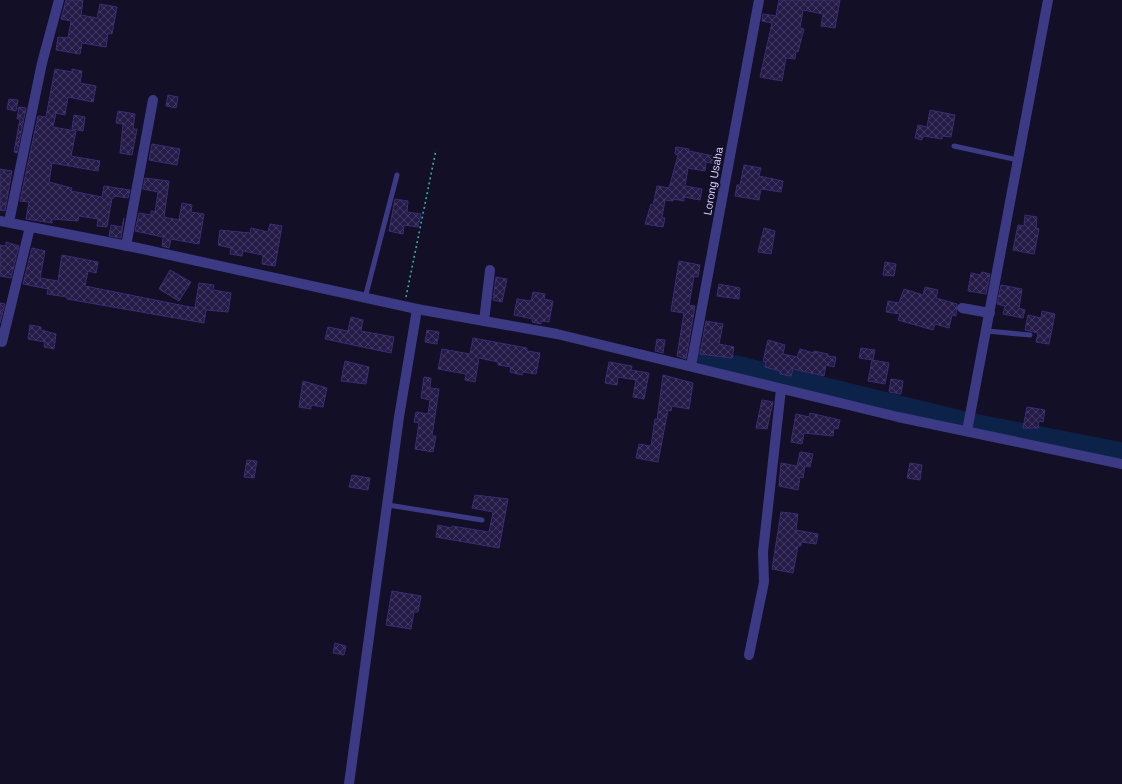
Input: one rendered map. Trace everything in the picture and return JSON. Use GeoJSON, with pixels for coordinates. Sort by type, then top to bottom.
{"type":"FeatureCollection","features":[{"type":"Feature","properties":{"kind":"street"},"geometry":{"type":"LineString","coordinates":[[58,0],[5,222],[126,246],[417,309],[557,334],[781,389],[968,428],[1122,464]]}},
{"type":"Feature","properties":{"kind":"street","name":"Lorong Usaha"},"geometry":{"type":"LineString","coordinates":[[691,366],[759,0]]}},
{"type":"Feature","properties":{"kind":"street"},"geometry":{"type":"LineString","coordinates":[[968,428],[1048,0]]}},
{"type":"Feature","properties":{"kind":"street"},"geometry":{"type":"LineString","coordinates":[[126,246],[152,100]]}},
{"type":"Feature","properties":{"kind":"street"},"geometry":{"type":"LineString","coordinates":[[2,342],[30,228]]}},
{"type":"Feature","properties":{"kind":"street"},"geometry":{"type":"LineString","coordinates":[[484,321],[490,270]]}},
{"type":"Feature","properties":{"kind":"street"},"geometry":{"type":"LineString","coordinates":[[962,308],[990,313]]}},
{"type":"Feature","properties":{"kind":"street"},"geometry":{"type":"LineString","coordinates":[[349,784],[399,417],[417,309]]}},
{"type":"Feature","properties":{"kind":"street"},"geometry":{"type":"LineString","coordinates":[[749,655],[764,582],[762,552],[781,389]]}},
{"type":"Feature","properties":{"kind":"lane"},"geometry":{"type":"LineString","coordinates":[[954,146],[1018,160]]}},
{"type":"Feature","properties":{"kind":"lane"},"geometry":{"type":"LineString","coordinates":[[365,298],[397,175]]}},
{"type":"Feature","properties":{"kind":"lane"},"geometry":{"type":"LineString","coordinates":[[987,331],[1030,335]]}},
{"type":"Feature","properties":{"kind":"lane"},"geometry":{"type":"LineString","coordinates":[[388,505],[482,520]]}},
{"type":"Feature","properties":{"kind":"path"},"geometry":{"type":"LineString","coordinates":[[404,306],[436,150]]}},
{"type":"Feature","properties":{"kind":"building"},"geometry":{"type":"Polygon","coordinates":[[[66,0],[83,0],[81,15],[97,18],[100,4],[117,7],[112,34],[108,33],[106,47],[82,43],[80,54],[56,50],[58,37],[68,38],[71,21],[61,19],[66,0]]]}},
{"type":"Feature","properties":{"kind":"building"},"geometry":{"type":"Polygon","coordinates":[[[779,0],[840,0],[835,28],[821,26],[823,14],[803,10],[800,28],[804,29],[798,52],[796,51],[795,59],[786,58],[782,81],[760,77],[772,23],[762,21],[763,14],[776,16],[779,0]]]}},
{"type":"Feature","properties":{"kind":"building"},"geometry":{"type":"Polygon","coordinates":[[[55,69],[72,72],[72,69],[82,71],[80,83],[96,86],[93,102],[68,97],[65,115],[56,113],[53,127],[76,131],[71,156],[100,161],[98,171],[52,163],[49,182],[72,188],[71,191],[102,197],[104,186],[130,190],[128,198],[114,196],[114,198],[112,198],[107,227],[97,226],[98,219],[79,216],[78,221],[52,219],[52,223],[26,219],[29,202],[20,201],[38,116],[46,117],[55,69]]]}},
{"type":"Feature","properties":{"kind":"building"},"geometry":{"type":"Polygon","coordinates":[[[168,95],[178,97],[176,108],[166,106],[168,95]]]}},
{"type":"Feature","properties":{"kind":"building"},"geometry":{"type":"Polygon","coordinates":[[[9,99],[18,100],[16,111],[7,109],[9,99]]]}},
{"type":"Feature","properties":{"kind":"building"},"geometry":{"type":"Polygon","coordinates":[[[19,107],[26,108],[17,153],[14,152],[20,119],[17,119],[19,107]]]}},
{"type":"Feature","properties":{"kind":"building"},"geometry":{"type":"Polygon","coordinates":[[[930,110],[955,115],[951,137],[942,136],[942,139],[923,136],[922,140],[915,138],[918,125],[927,127],[930,110]]]}},
{"type":"Feature","properties":{"kind":"building"},"geometry":{"type":"Polygon","coordinates":[[[118,111],[135,114],[133,129],[137,129],[132,155],[120,153],[123,124],[116,123],[118,111]]]}},
{"type":"Feature","properties":{"kind":"building"},"geometry":{"type":"Polygon","coordinates":[[[74,115],[85,117],[83,131],[72,129],[74,115]]]}},
{"type":"Feature","properties":{"kind":"building"},"geometry":{"type":"Polygon","coordinates":[[[152,144],[180,149],[177,165],[149,160],[152,144]]]}},
{"type":"Feature","properties":{"kind":"building"},"geometry":{"type":"Polygon","coordinates":[[[676,147],[718,157],[716,164],[706,162],[705,171],[688,168],[685,186],[702,189],[700,200],[684,197],[684,201],[673,199],[673,201],[665,200],[662,217],[665,218],[663,227],[645,224],[651,204],[653,205],[657,186],[669,188],[678,155],[675,154],[676,147]]]}},
{"type":"Feature","properties":{"kind":"building"},"geometry":{"type":"Polygon","coordinates":[[[744,165],[761,168],[759,176],[783,181],[781,192],[761,189],[759,200],[735,196],[737,185],[740,185],[744,165]]]}},
{"type":"Feature","properties":{"kind":"building"},"geometry":{"type":"Polygon","coordinates":[[[0,169],[12,171],[5,211],[0,210],[0,169]]]}},
{"type":"Feature","properties":{"kind":"building"},"geometry":{"type":"Polygon","coordinates":[[[145,178],[169,181],[164,217],[179,220],[182,203],[192,205],[191,212],[204,214],[199,244],[171,239],[169,248],[162,246],[163,237],[135,231],[139,213],[151,215],[151,211],[155,212],[158,192],[143,189],[145,178]]]}},
{"type":"Feature","properties":{"kind":"building"},"geometry":{"type":"Polygon","coordinates":[[[395,199],[408,201],[407,212],[421,214],[418,227],[404,225],[403,234],[389,231],[395,199]]]}},
{"type":"Feature","properties":{"kind":"building"},"geometry":{"type":"Polygon","coordinates":[[[1025,215],[1037,217],[1036,228],[1039,229],[1034,254],[1013,250],[1018,225],[1024,226],[1025,215]]]}},
{"type":"Feature","properties":{"kind":"building"},"geometry":{"type":"Polygon","coordinates":[[[124,218],[121,238],[109,236],[111,225],[122,227],[124,218]]]}},
{"type":"Feature","properties":{"kind":"building"},"geometry":{"type":"Polygon","coordinates":[[[270,224],[282,226],[275,266],[262,264],[263,255],[243,251],[242,256],[230,254],[231,248],[218,245],[220,230],[250,233],[251,228],[268,232],[270,224]]]}},
{"type":"Feature","properties":{"kind":"building"},"geometry":{"type":"Polygon","coordinates":[[[764,228],[775,231],[771,254],[758,252],[764,228]]]}},
{"type":"Feature","properties":{"kind":"building"},"geometry":{"type":"Polygon","coordinates":[[[6,242],[19,246],[11,278],[0,276],[0,245],[6,246],[6,242]]]}},
{"type":"Feature","properties":{"kind":"building"},"geometry":{"type":"Polygon","coordinates":[[[32,248],[45,251],[40,278],[58,281],[62,255],[98,262],[96,273],[88,271],[85,286],[195,308],[199,283],[214,285],[213,290],[231,293],[228,312],[206,310],[204,323],[67,299],[67,297],[47,294],[48,289],[23,284],[32,248]]]}},
{"type":"Feature","properties":{"kind":"building"},"geometry":{"type":"Polygon","coordinates":[[[679,261],[700,265],[698,277],[694,276],[689,305],[695,306],[686,359],[677,356],[684,313],[671,311],[679,261]]]}},
{"type":"Feature","properties":{"kind":"building"},"geometry":{"type":"Polygon","coordinates":[[[885,262],[896,264],[894,276],[883,275],[885,262]]]}},
{"type":"Feature","properties":{"kind":"building"},"geometry":{"type":"Polygon","coordinates":[[[170,270],[191,282],[179,301],[159,289],[170,270]]]}},
{"type":"Feature","properties":{"kind":"building"},"geometry":{"type":"Polygon","coordinates":[[[982,272],[990,274],[986,294],[968,291],[971,273],[981,275],[982,272]]]}},
{"type":"Feature","properties":{"kind":"building"},"geometry":{"type":"Polygon","coordinates":[[[496,277],[507,279],[502,302],[493,300],[496,277]]]}},
{"type":"Feature","properties":{"kind":"building"},"geometry":{"type":"Polygon","coordinates":[[[719,284],[740,288],[739,299],[717,296],[719,284]]]}},
{"type":"Feature","properties":{"kind":"building"},"geometry":{"type":"Polygon","coordinates":[[[1001,285],[1022,289],[1019,308],[1025,310],[1023,318],[1003,314],[1005,306],[997,304],[1001,285]]]}},
{"type":"Feature","properties":{"kind":"building"},"geometry":{"type":"Polygon","coordinates":[[[925,287],[938,290],[936,298],[957,304],[956,316],[952,315],[949,328],[935,324],[933,330],[898,320],[900,314],[886,312],[888,301],[899,303],[904,289],[923,295],[925,287]]]}},
{"type":"Feature","properties":{"kind":"building"},"geometry":{"type":"Polygon","coordinates":[[[533,292],[545,294],[544,299],[553,301],[549,322],[541,321],[541,324],[532,322],[533,319],[514,315],[517,299],[531,301],[533,292]]]}},
{"type":"Feature","properties":{"kind":"building"},"geometry":{"type":"Polygon","coordinates":[[[0,303],[5,304],[0,323],[0,303]]]}},
{"type":"Feature","properties":{"kind":"building"},"geometry":{"type":"Polygon","coordinates":[[[1042,311],[1055,314],[1049,344],[1036,342],[1038,333],[1025,330],[1028,315],[1041,318],[1042,311]]]}},
{"type":"Feature","properties":{"kind":"building"},"geometry":{"type":"Polygon","coordinates":[[[351,317],[363,320],[361,331],[394,337],[391,353],[325,339],[328,327],[348,331],[351,317]]]}},
{"type":"Feature","properties":{"kind":"building"},"geometry":{"type":"Polygon","coordinates":[[[706,321],[723,324],[719,344],[734,347],[732,358],[700,354],[706,321]]]}},
{"type":"Feature","properties":{"kind":"building"},"geometry":{"type":"Polygon","coordinates":[[[30,325],[41,327],[41,330],[56,334],[54,349],[44,347],[45,342],[28,339],[30,325]]]}},
{"type":"Feature","properties":{"kind":"building"},"geometry":{"type":"Polygon","coordinates":[[[427,330],[439,332],[437,344],[425,342],[427,330]]]}},
{"type":"Feature","properties":{"kind":"building"},"geometry":{"type":"Polygon","coordinates":[[[473,338],[527,348],[527,351],[540,353],[536,374],[523,372],[522,375],[510,372],[511,367],[498,365],[498,362],[479,358],[475,382],[465,380],[466,374],[438,369],[442,349],[470,354],[473,338]]]}},
{"type":"Feature","properties":{"kind":"building"},"geometry":{"type":"Polygon","coordinates":[[[657,339],[665,340],[663,353],[655,351],[657,339]]]}},
{"type":"Feature","properties":{"kind":"building"},"geometry":{"type":"Polygon","coordinates":[[[768,340],[785,345],[783,354],[797,357],[800,349],[836,357],[834,367],[826,365],[824,376],[793,369],[791,376],[780,374],[780,371],[765,367],[766,362],[763,361],[768,340]]]}},
{"type":"Feature","properties":{"kind":"building"},"geometry":{"type":"Polygon","coordinates":[[[861,348],[875,350],[873,360],[859,358],[861,348]]]}},
{"type":"Feature","properties":{"kind":"building"},"geometry":{"type":"Polygon","coordinates":[[[872,360],[889,363],[885,384],[868,381],[872,360]]]}},
{"type":"Feature","properties":{"kind":"building"},"geometry":{"type":"Polygon","coordinates":[[[345,361],[369,367],[366,384],[341,381],[345,361]]]}},
{"type":"Feature","properties":{"kind":"building"},"geometry":{"type":"Polygon","coordinates":[[[609,362],[632,366],[631,370],[649,373],[644,399],[633,397],[636,380],[618,377],[617,385],[605,383],[609,362]]]}},
{"type":"Feature","properties":{"kind":"building"},"geometry":{"type":"Polygon","coordinates":[[[663,375],[693,383],[689,409],[672,406],[671,411],[668,410],[658,462],[636,458],[639,444],[651,446],[655,419],[657,420],[663,375]]]}},
{"type":"Feature","properties":{"kind":"building"},"geometry":{"type":"Polygon","coordinates":[[[424,377],[431,378],[430,388],[439,389],[432,436],[436,436],[433,452],[415,449],[419,423],[414,422],[416,412],[428,414],[430,400],[421,398],[424,377]]]}},
{"type":"Feature","properties":{"kind":"building"},"geometry":{"type":"Polygon","coordinates":[[[891,379],[903,381],[901,394],[889,392],[891,379]]]}},
{"type":"Feature","properties":{"kind":"building"},"geometry":{"type":"Polygon","coordinates":[[[303,381],[327,388],[323,407],[311,405],[311,409],[299,407],[303,381]]]}},
{"type":"Feature","properties":{"kind":"building"},"geometry":{"type":"Polygon","coordinates":[[[762,400],[773,402],[767,429],[756,428],[762,400]]]}},
{"type":"Feature","properties":{"kind":"building"},"geometry":{"type":"Polygon","coordinates":[[[1027,407],[1045,410],[1043,422],[1039,421],[1038,428],[1023,428],[1027,407]]]}},
{"type":"Feature","properties":{"kind":"building"},"geometry":{"type":"Polygon","coordinates":[[[810,413],[840,420],[838,429],[834,428],[833,436],[804,433],[802,444],[791,442],[796,414],[809,417],[810,413]]]}},
{"type":"Feature","properties":{"kind":"building"},"geometry":{"type":"Polygon","coordinates":[[[800,452],[813,454],[810,467],[805,466],[803,478],[800,477],[798,490],[779,486],[781,463],[797,466],[800,452]]]}},
{"type":"Feature","properties":{"kind":"building"},"geometry":{"type":"Polygon","coordinates":[[[247,460],[257,461],[254,478],[244,477],[247,460]]]}},
{"type":"Feature","properties":{"kind":"building"},"geometry":{"type":"Polygon","coordinates":[[[910,463],[922,465],[920,480],[907,478],[910,463]]]}},
{"type":"Feature","properties":{"kind":"building"},"geometry":{"type":"Polygon","coordinates":[[[352,475],[370,478],[368,490],[349,487],[352,475]]]}},
{"type":"Feature","properties":{"kind":"building"},"geometry":{"type":"Polygon","coordinates":[[[475,495],[508,499],[499,548],[436,537],[438,525],[489,532],[493,512],[472,508],[475,495]]]}},
{"type":"Feature","properties":{"kind":"building"},"geometry":{"type":"Polygon","coordinates":[[[781,512],[798,514],[796,530],[818,534],[816,544],[801,542],[801,546],[798,546],[793,573],[772,569],[781,512]]]}},
{"type":"Feature","properties":{"kind":"building"},"geometry":{"type":"Polygon","coordinates":[[[392,591],[421,596],[418,612],[414,612],[411,629],[386,625],[392,591]]]}},
{"type":"Feature","properties":{"kind":"building"},"geometry":{"type":"Polygon","coordinates":[[[335,643],[346,646],[344,655],[333,653],[335,643]]]}},
{"type":"Feature","properties":{"kind":"waterway"},"geometry":{"type":"LineString","coordinates":[[704,356],[969,421],[1122,451]]}}]}
